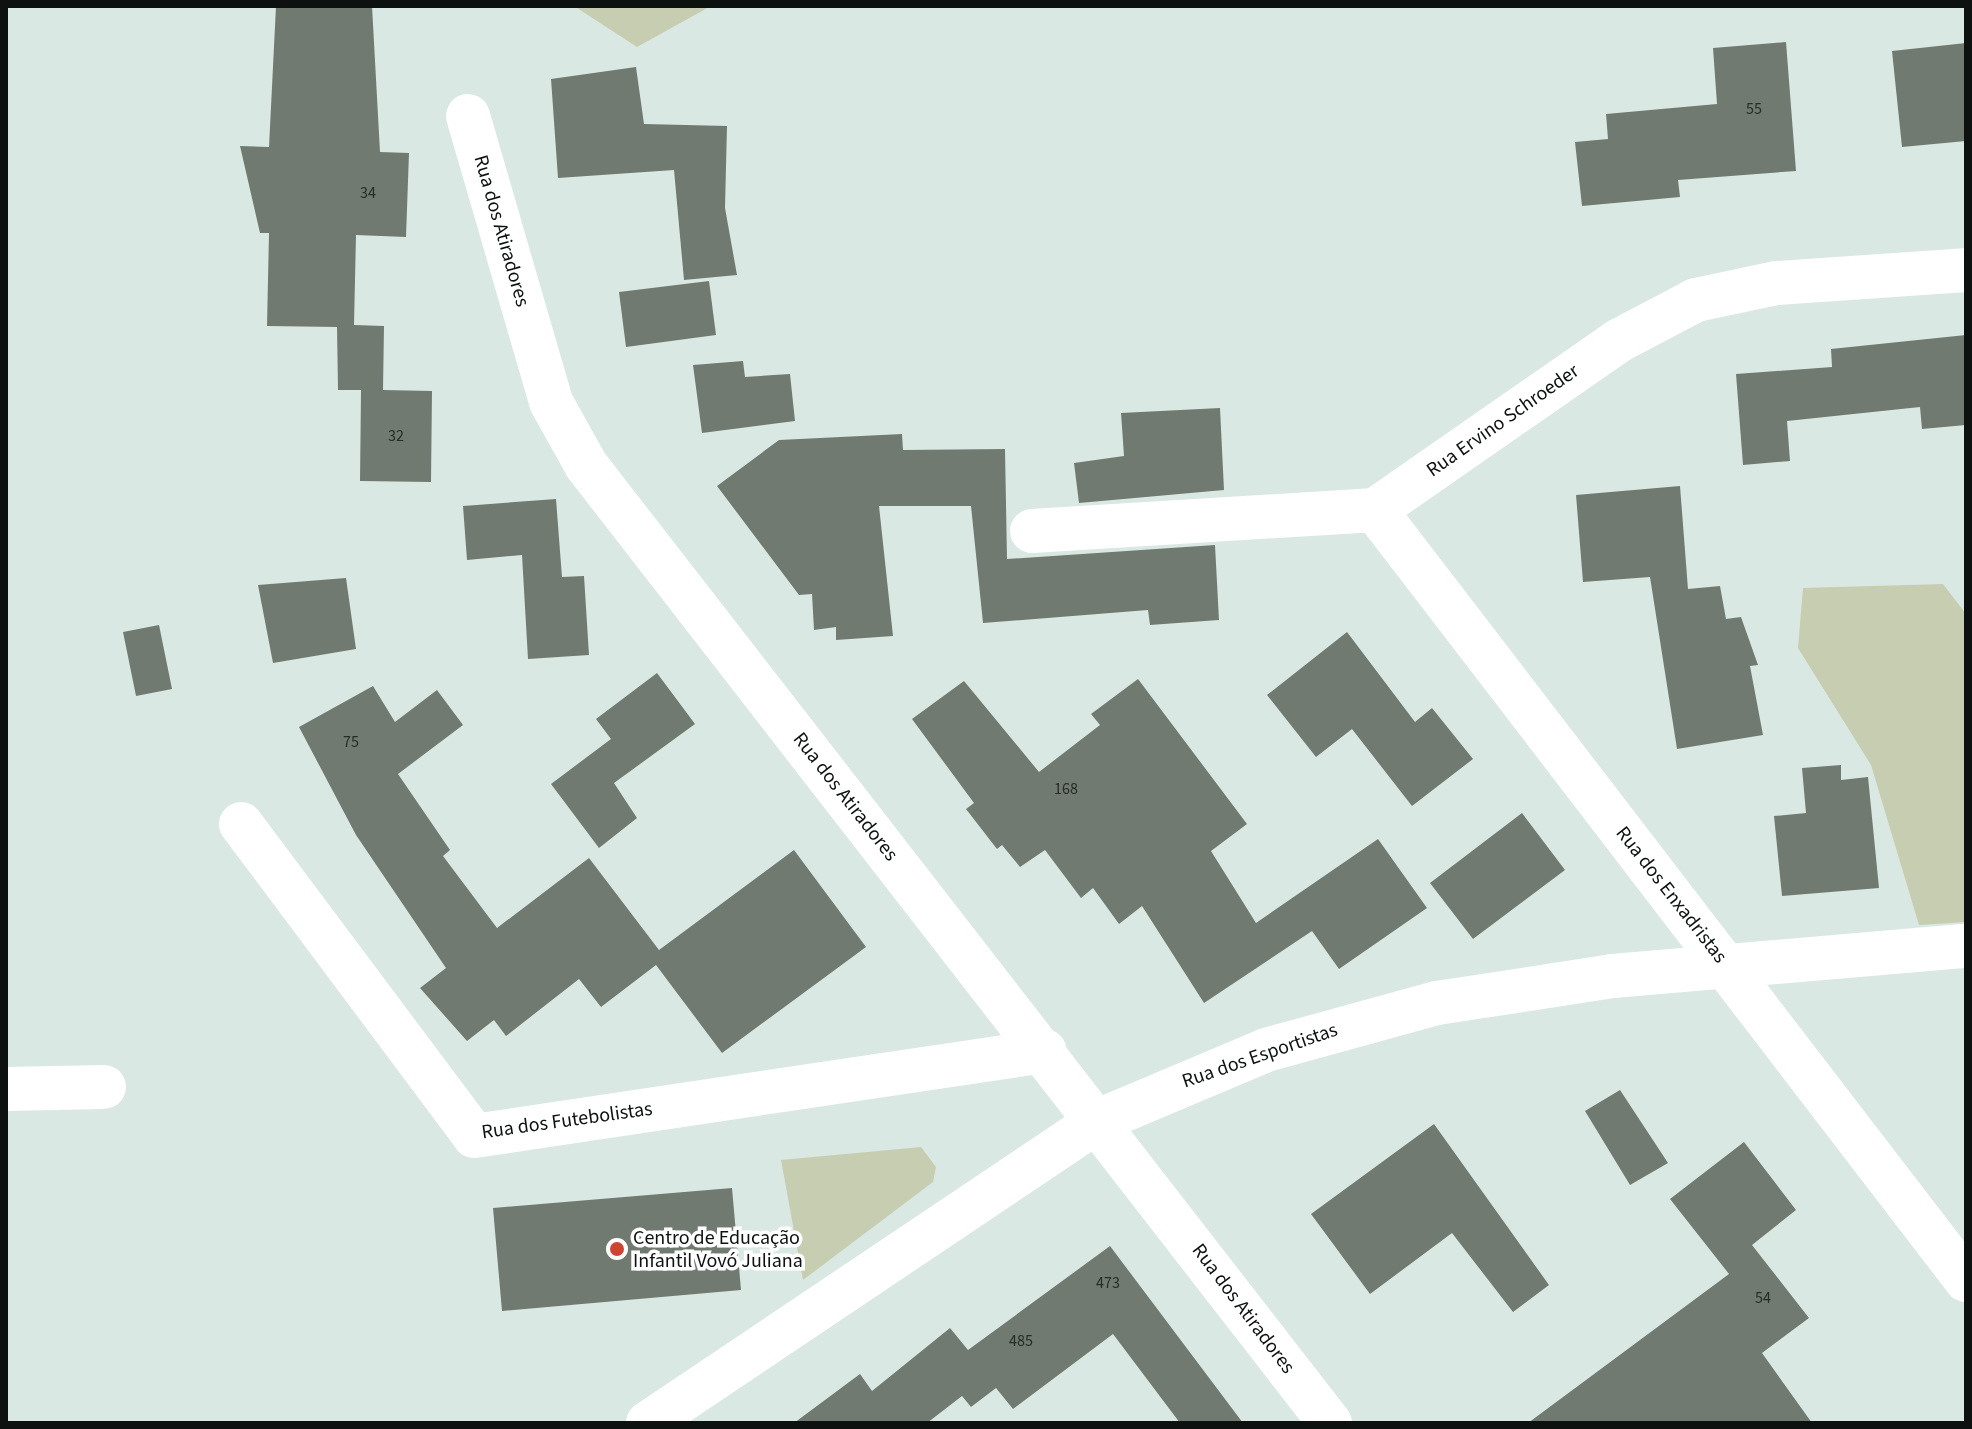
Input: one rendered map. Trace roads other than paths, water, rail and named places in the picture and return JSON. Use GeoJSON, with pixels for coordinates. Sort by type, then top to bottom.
{"type":"FeatureCollection","features":[{"type":"Feature","properties":{"kind":"street","name":"Rua dos Atiradores"},"geometry":{"type":"LineString","coordinates":[[468,116],[551,402],[586,465],[1045,1051],[1330,1423]]}},
{"type":"Feature","properties":{"kind":"street","name":"Rua Ervino Schroeder"},"geometry":{"type":"LineString","coordinates":[[1375,510],[1618,341],[1696,300],[1777,283],[1966,270]]}},
{"type":"Feature","properties":{"kind":"street"},"geometry":{"type":"LineString","coordinates":[[1032,531],[1375,510]]}},
{"type":"Feature","properties":{"kind":"street","name":"Rua dos Enxadristas"},"geometry":{"type":"LineString","coordinates":[[1375,510],[1966,1280]]}},
{"type":"Feature","properties":{"kind":"street","name":"Rua dos Futebolistas"},"geometry":{"type":"LineString","coordinates":[[241,824],[474,1136],[1045,1051]]}},
{"type":"Feature","properties":{"kind":"street","name":"Rua dos Esportistas"},"geometry":{"type":"LineString","coordinates":[[663,1419],[1098,1121],[1251,1056],[1366,1020],[1437,1003],[1724,964],[1966,946]]}},
{"type":"Feature","properties":{"kind":"street"},"geometry":{"type":"LineString","coordinates":[[6,1089],[104,1087]]}},
{"type":"Feature","properties":{"kind":"place","name":"Centro de Educação Infantil Vovó Juliana"},"geometry":{"type":"Point","coordinates":[617,1249]}}]}
